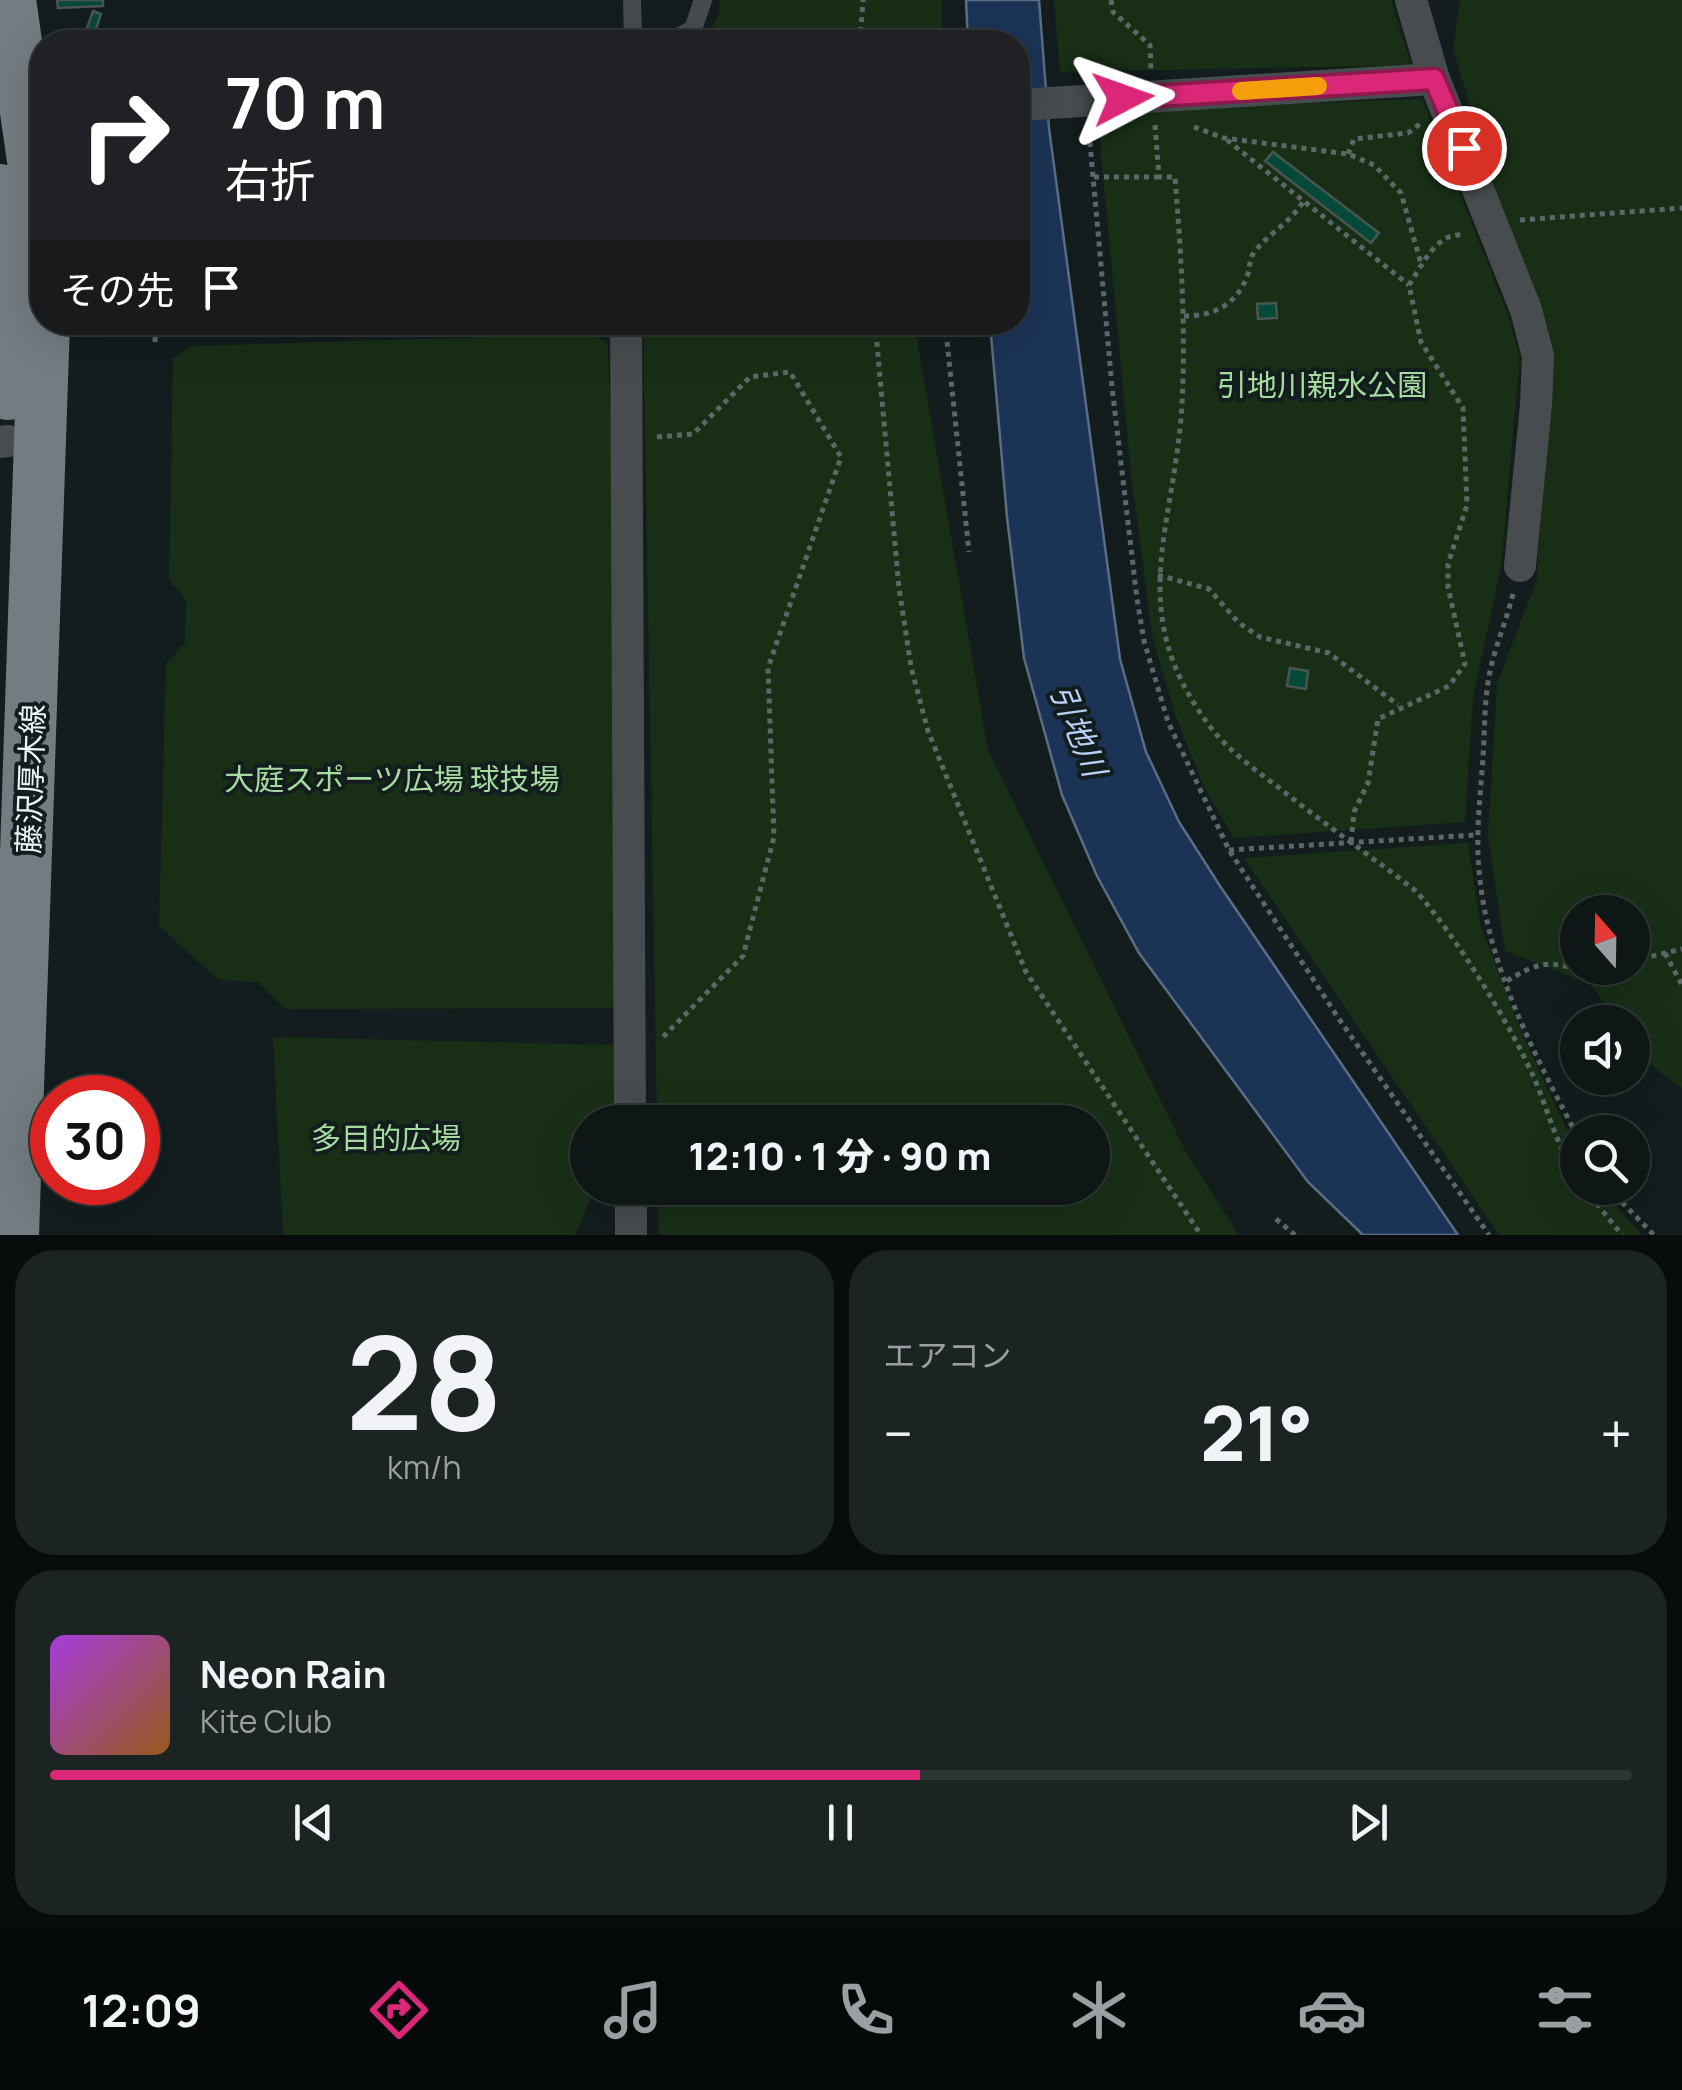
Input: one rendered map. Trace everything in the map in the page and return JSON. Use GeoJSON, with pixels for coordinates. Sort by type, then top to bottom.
{"type":"FeatureCollection","features":[{"type":"Feature","properties":{"kind":"main road"},"geometry":{"type":"LineString","coordinates":[[10,0],[30,161]]}},
{"type":"Feature","properties":{"kind":"main road","name":"藤沢厚木線"},"geometry":{"type":"LineString","coordinates":[[0,190],[7,248],[0,691]]}},
{"type":"Feature","properties":{"kind":"main road","name":"藤沢厚木線"},"geometry":{"type":"LineString","coordinates":[[12,1235],[44,335]]}},
{"type":"Feature","properties":{"kind":"street"},"geometry":{"type":"LineString","coordinates":[[1411,0],[1426,80],[1493,225],[1526,310],[1538,356],[1520,566]]}},
{"type":"Feature","properties":{"kind":"street"},"geometry":{"type":"LineString","coordinates":[[1030,104],[1081,101],[1153,112],[1426,80]]}},
{"type":"Feature","properties":{"kind":"street"},"geometry":{"type":"LineString","coordinates":[[626,335],[630,1105]]}},
{"type":"Feature","properties":{"kind":"street"},"geometry":{"type":"LineString","coordinates":[[630,1205],[631,1235]]}},
{"type":"Feature","properties":{"kind":"lane"},"geometry":{"type":"LineString","coordinates":[[632,0],[633,30]]}},
{"type":"Feature","properties":{"kind":"lane"},"geometry":{"type":"LineString","coordinates":[[691,30],[702,0]]}},
{"type":"Feature","properties":{"kind":"path"},"geometry":{"type":"LineString","coordinates":[[861,30],[863,0]]}},
{"type":"Feature","properties":{"kind":"path"},"geometry":{"type":"LineString","coordinates":[[1110,0],[1113,12],[1150,45],[1159,177]]}},
{"type":"Feature","properties":{"kind":"path"},"geometry":{"type":"LineString","coordinates":[[1348,154],[1354,138],[1408,134],[1421,124],[1426,80]]}},
{"type":"Feature","properties":{"kind":"path"},"geometry":{"type":"LineString","coordinates":[[1081,101],[1089,124],[1112,388],[1144,641],[1168,722],[1229,850],[1337,1016],[1490,1235]]}},
{"type":"Feature","properties":{"kind":"path"},"geometry":{"type":"LineString","coordinates":[[1153,112],[1171,127]]}},
{"type":"Feature","properties":{"kind":"path"},"geometry":{"type":"LineString","coordinates":[[1186,126],[1224,138],[1409,285],[1421,342],[1455,391],[1465,426],[1467,505],[1448,564],[1448,587],[1465,664],[1448,686],[1384,713],[1374,728],[1368,783],[1354,812],[1351,842]]}},
{"type":"Feature","properties":{"kind":"path"},"geometry":{"type":"LineString","coordinates":[[1224,138],[1348,154],[1374,165],[1391,178],[1400,194],[1422,267]]}},
{"type":"Feature","properties":{"kind":"path"},"geometry":{"type":"LineString","coordinates":[[1094,178],[1175,177],[1184,316],[1181,419],[1158,575],[1160,613],[1176,671],[1212,729],[1246,762],[1416,890],[1434,912],[1520,1049],[1560,1148]]}},
{"type":"Feature","properties":{"kind":"path"},"geometry":{"type":"LineString","coordinates":[[1184,316],[1216,312],[1231,302],[1246,277],[1251,257],[1282,230],[1303,201]]}},
{"type":"Feature","properties":{"kind":"path"},"geometry":{"type":"LineString","coordinates":[[1409,285],[1447,236],[1473,236],[1493,225],[1682,208]]}},
{"type":"Feature","properties":{"kind":"path"},"geometry":{"type":"LineString","coordinates":[[155,335],[155,342]]}},
{"type":"Feature","properties":{"kind":"path"},"geometry":{"type":"LineString","coordinates":[[877,335],[898,588],[910,667],[928,731],[1026,972],[1202,1235]]}},
{"type":"Feature","properties":{"kind":"path"},"geometry":{"type":"LineString","coordinates":[[946,335],[968,552]]}},
{"type":"Feature","properties":{"kind":"path"},"geometry":{"type":"LineString","coordinates":[[626,440],[693,434],[750,377],[790,372],[841,458],[768,668],[774,837],[743,956],[630,1070]]}},
{"type":"Feature","properties":{"kind":"path"},"geometry":{"type":"LineString","coordinates":[[1520,566],[1491,666],[1476,834],[1487,923],[1537,1057],[1567,1115]]}},
{"type":"Feature","properties":{"kind":"path"},"geometry":{"type":"LineString","coordinates":[[1158,575],[1209,589],[1238,623],[1260,637],[1329,653],[1399,706]]}},
{"type":"Feature","properties":{"kind":"path"},"geometry":{"type":"LineString","coordinates":[[1229,850],[1476,834]]}},
{"type":"Feature","properties":{"kind":"path"},"geometry":{"type":"LineString","coordinates":[[1650,957],[1682,949]]}},
{"type":"Feature","properties":{"kind":"path"},"geometry":{"type":"LineString","coordinates":[[1665,954],[1682,985]]}},
{"type":"Feature","properties":{"kind":"path"},"geometry":{"type":"LineString","coordinates":[[1507,981],[1528,967],[1551,961],[1560,964]]}},
{"type":"Feature","properties":{"kind":"path"},"geometry":{"type":"LineString","coordinates":[[1598,1205],[1622,1235]]}},
{"type":"Feature","properties":{"kind":"path"},"geometry":{"type":"LineString","coordinates":[[1625,1205],[1654,1235]]}},
{"type":"Feature","properties":{"kind":"path"},"geometry":{"type":"LineString","coordinates":[[1276,1219],[1295,1235]]}},
{"type":"Feature","properties":{"kind":"green space"},"geometry":{"type":"Polygon","coordinates":[[[720,0],[942,0],[943,30],[711,30],[719,14],[720,0]]]}},
{"type":"Feature","properties":{"kind":"green space"},"geometry":{"type":"Polygon","coordinates":[[[1054,0],[1391,0],[1411,65],[1060,72],[1054,0]]]}},
{"type":"Feature","properties":{"kind":"green space"},"geometry":{"type":"Polygon","coordinates":[[[1460,0],[1682,0],[1682,1088],[1650,1064],[1650,1005],[1605,1005],[1592,985],[1650,985],[1650,895],[1560,895],[1560,972],[1505,951],[1488,834],[1497,684],[1537,579],[1552,355],[1519,269],[1453,49],[1460,0]]]}},
{"type":"Feature","properties":{"kind":"green space","name":"引地川親水公園"},"geometry":{"type":"Polygon","coordinates":[[[1422,99],[1508,315],[1520,357],[1501,567],[1473,698],[1465,822],[1234,838],[1204,787],[1176,717],[1153,640],[1131,474],[1097,111],[1422,99]]]}},
{"type":"Feature","properties":{"kind":"green space","name":"大庭スポーツ広場 球技場"},"geometry":{"type":"Polygon","coordinates":[[[560,335],[595,335],[608,344],[627,1008],[286,1009],[258,982],[219,980],[159,926],[166,664],[185,643],[186,601],[169,579],[173,359],[191,346],[560,335]]]}},
{"type":"Feature","properties":{"kind":"green space"},"geometry":{"type":"Polygon","coordinates":[[[643,335],[916,335],[988,750],[1187,1154],[1239,1235],[659,1235],[658,1205],[1110,1205],[1110,1105],[657,1105],[643,335]]]}},
{"type":"Feature","properties":{"kind":"green space"},"geometry":{"type":"Polygon","coordinates":[[[1468,843],[1480,924],[1522,1034],[1560,1115],[1560,1205],[1615,1205],[1642,1235],[1499,1235],[1244,858],[1468,843]]]}},
{"type":"Feature","properties":{"kind":"green space","name":"多目的広場"},"geometry":{"type":"Polygon","coordinates":[[[273,1037],[615,1045],[613,1105],[570,1105],[570,1205],[588,1205],[575,1235],[283,1235],[273,1037]]]}},
{"type":"Feature","properties":{"kind":"water","name":"引地川"},"geometry":{"type":"Polygon","coordinates":[[[966,0],[1039,0],[1049,128],[1120,659],[1146,752],[1179,822],[1220,886],[1458,1235],[1363,1235],[1308,1182],[1139,953],[1097,876],[1062,795],[1024,658],[991,335],[1030,335],[1030,30],[967,30],[966,0]]]}},
{"type":"Feature","properties":{"kind":"building"},"geometry":{"type":"Polygon","coordinates":[[[57,0],[103,0],[103,6],[58,8],[57,0]]]}},
{"type":"Feature","properties":{"kind":"building"},"geometry":{"type":"Polygon","coordinates":[[[93,11],[101,14],[96,30],[86,30],[93,11]]]}},
{"type":"Feature","properties":{"kind":"building"},"geometry":{"type":"Polygon","coordinates":[[[1273,152],[1379,233],[1371,243],[1265,161],[1273,152]]]}},
{"type":"Feature","properties":{"kind":"building"},"geometry":{"type":"Polygon","coordinates":[[[1276,303],[1277,318],[1258,319],[1257,304],[1276,303]]]}},
{"type":"Feature","properties":{"kind":"building"},"geometry":{"type":"Polygon","coordinates":[[[1290,668],[1308,671],[1306,689],[1287,686],[1290,668]]]}},
{"type":"Feature","properties":{"kind":"slow traffic"},"geometry":{"type":"LineString","coordinates":[[1241,91],[1318,86]]}},
{"type":"Feature","properties":{"kind":"route"},"geometry":{"type":"LineString","coordinates":[[1123,98],[1434,79],[1464,148]]}}]}
